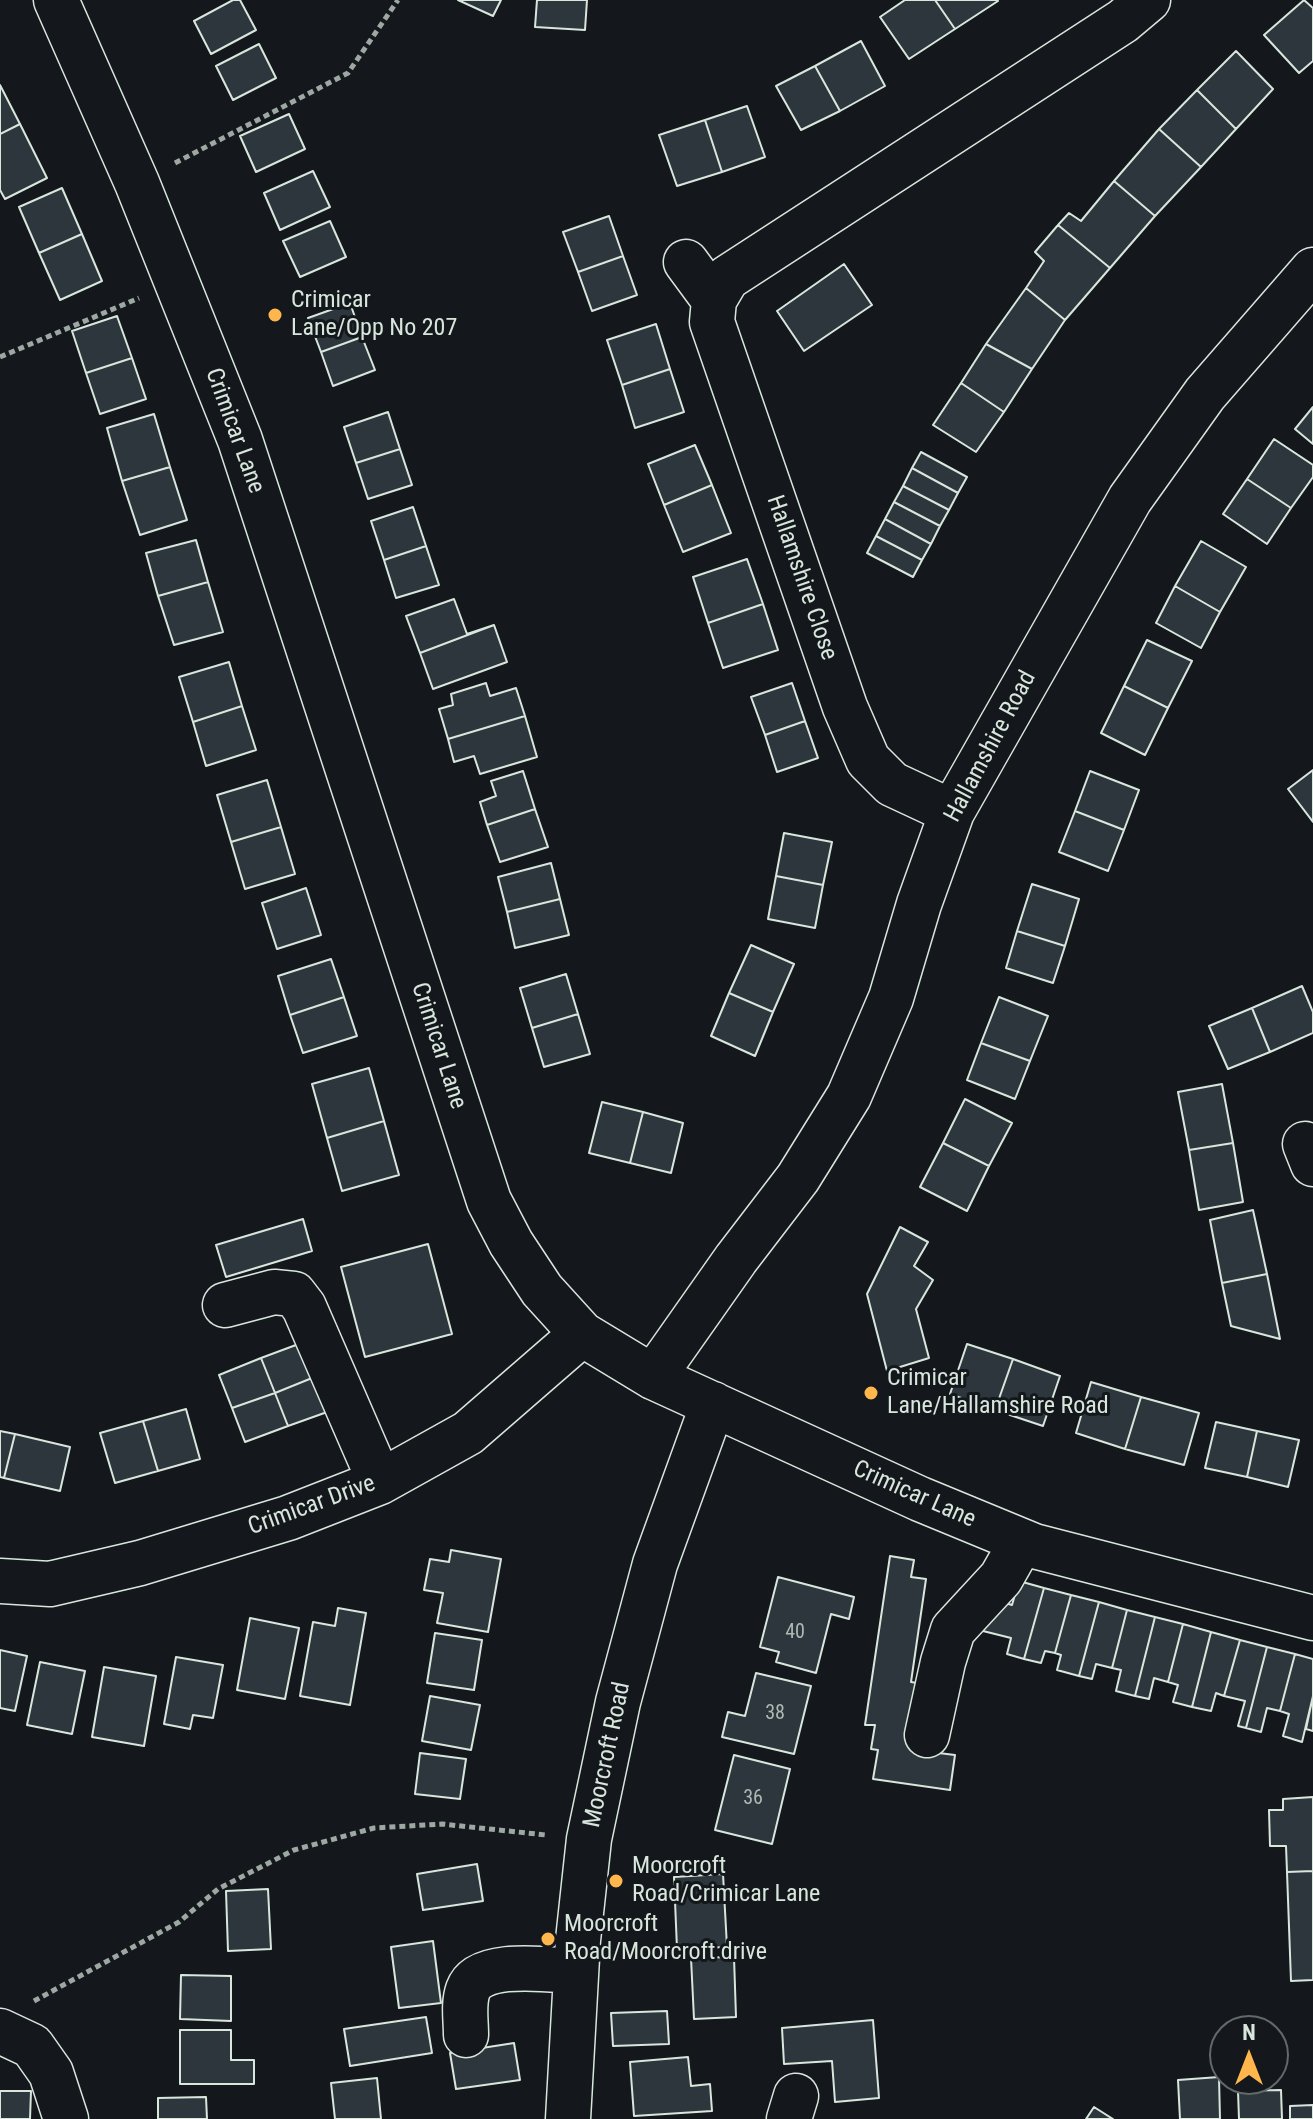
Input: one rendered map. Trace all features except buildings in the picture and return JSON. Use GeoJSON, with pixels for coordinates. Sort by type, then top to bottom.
{"type":"FeatureCollection","features":[{"type":"Feature","properties":{"kind":"street","name":"Crimicar Lane"},"geometry":{"type":"LineString","coordinates":[[56,0],[137,183],[240,440],[489,1201],[511,1243],[542,1290],[582,1334],[653,1377],[920,1499],[1022,1541],[1313,1617]]}},
{"type":"Feature","properties":{"kind":"street"},"geometry":{"type":"LineString","coordinates":[[686,262],[714,300],[727,278],[1123,21],[1148,0]]}},
{"type":"Feature","properties":{"kind":"street","name":"Hallamshire Road"},"geometry":{"type":"LineString","coordinates":[[653,1377],[736,1259],[798,1178],[849,1096],[891,998],[919,904],[952,812],[1130,499],[1205,394],[1313,270]]}},
{"type":"Feature","properties":{"kind":"street","name":"Hallamshire Close"},"geometry":{"type":"LineString","coordinates":[[714,300],[712,322],[845,707],[868,760],[892,784],[952,812]]}},
{"type":"Feature","properties":{"kind":"street"},"geometry":{"type":"LineString","coordinates":[[225,1305],[274,1292],[294,1294],[304,1307],[380,1482]]}},
{"type":"Feature","properties":{"kind":"street","name":"Crimicar Drive"},"geometry":{"type":"LineString","coordinates":[[0,1581],[50,1584],[140,1563],[288,1518],[380,1482],[468,1433],[582,1334]]}},
{"type":"Feature","properties":{"kind":"street","name":"Moorcroft Road"},"geometry":{"type":"LineString","coordinates":[[557,2117],[589,1839],[618,1702],[655,1564],[713,1404]]}},
{"type":"Feature","properties":{"kind":"street"},"geometry":{"type":"LineString","coordinates":[[927,1735],[953,1630],[1001,1578],[1022,1541]]}},
{"type":"Feature","properties":{"kind":"street"},"geometry":{"type":"LineString","coordinates":[[466,2035],[468,1987],[482,1974],[506,1968],[576,1971]]}},
{"type":"Feature","properties":{"kind":"street"},"geometry":{"type":"LineString","coordinates":[[0,2031],[32,2046],[51,2073],[66,2119]]}},
{"type":"Feature","properties":{"kind":"path"},"geometry":{"type":"LineString","coordinates":[[137,183],[348,73],[398,0]]}},
{"type":"Feature","properties":{"kind":"path"},"geometry":{"type":"LineString","coordinates":[[0,357],[176,282]]}},
{"type":"Feature","properties":{"kind":"path"},"geometry":{"type":"LineString","coordinates":[[0,2031],[35,2001],[179,1922],[218,1889],[294,1850],[374,1828],[442,1824],[589,1839]]}},
{"type":"Feature","properties":{"kind":"place","name":"Crimicar Lane/Opp No 207"},"geometry":{"type":"Point","coordinates":[275,315]}},
{"type":"Feature","properties":{"kind":"place","name":"Crimicar Lane/Hallamshire Road"},"geometry":{"type":"Point","coordinates":[871,1393]}},
{"type":"Feature","properties":{"kind":"place","name":"Moorcroft Road/Crimicar Lane"},"geometry":{"type":"Point","coordinates":[616,1881]}},
{"type":"Feature","properties":{"kind":"place","name":"Moorcroft Road/Moorcroft drive"},"geometry":{"type":"Point","coordinates":[548,1939]}}]}
